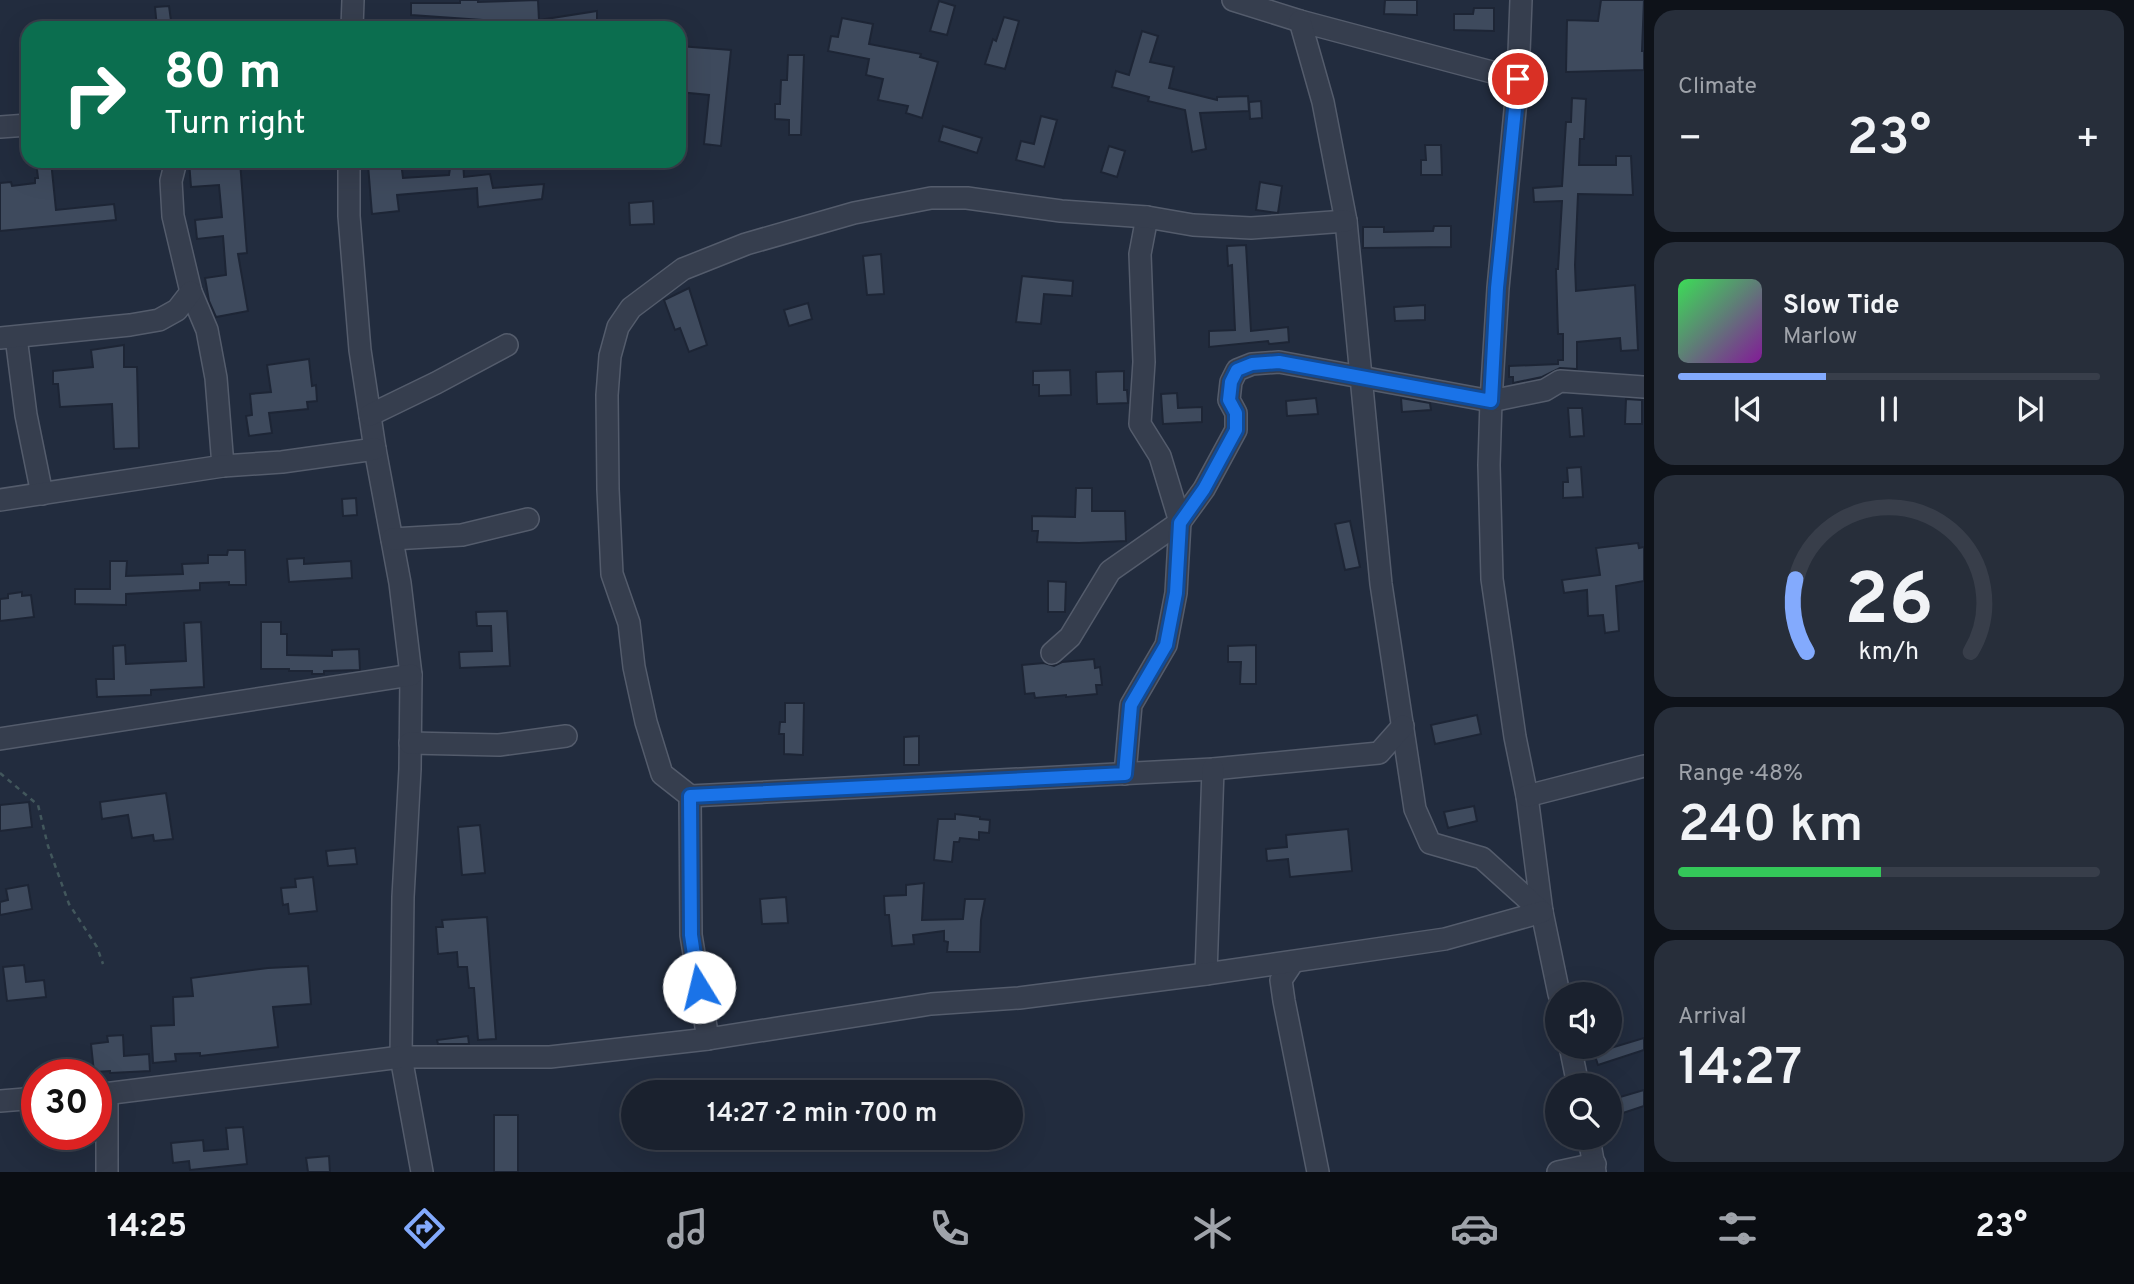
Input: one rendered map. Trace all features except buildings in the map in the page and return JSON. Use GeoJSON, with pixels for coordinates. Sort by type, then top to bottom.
{"type":"FeatureCollection","features":[{"type":"Feature","properties":{"kind":"street"},"geometry":{"type":"LineString","coordinates":[[352,21],[353,0]]}},
{"type":"Feature","properties":{"kind":"street"},"geometry":{"type":"LineString","coordinates":[[1233,0],[1300,22],[1518,79]]}},
{"type":"Feature","properties":{"kind":"street"},"geometry":{"type":"LineString","coordinates":[[1521,0],[1518,79],[1497,288],[1491,401],[1489,465],[1492,579],[1515,737],[1527,796],[1542,912],[1557,982]]}},
{"type":"Feature","properties":{"kind":"street"},"geometry":{"type":"LineString","coordinates":[[1300,22],[1323,102],[1346,221],[1381,584],[1415,809],[1430,844],[1482,858],[1542,912]]}},
{"type":"Feature","properties":{"kind":"street"},"geometry":{"type":"LineString","coordinates":[[0,127],[21,126]]}},
{"type":"Feature","properties":{"kind":"street"},"geometry":{"type":"LineString","coordinates":[[174,168],[171,181],[173,216],[191,292],[207,330],[216,378],[223,466]]}},
{"type":"Feature","properties":{"kind":"street"},"geometry":{"type":"LineString","coordinates":[[349,168],[350,229],[360,350],[400,583],[411,675],[403,897],[401,1057],[422,1172]]}},
{"type":"Feature","properties":{"kind":"street"},"geometry":{"type":"LineString","coordinates":[[1346,221],[1251,229],[1194,225],[1147,217],[1061,211],[967,198],[931,198],[854,213],[746,244],[683,269],[631,308],[618,327],[610,356],[607,395],[612,574],[629,623],[634,667],[646,722],[662,774],[690,796],[1213,769],[1379,753],[1403,726]]}},
{"type":"Feature","properties":{"kind":"street"},"geometry":{"type":"LineString","coordinates":[[1125,774],[1131,705],[1166,645],[1176,593],[1180,523],[1160,456],[1140,424],[1143,362],[1140,254],[1147,217]]}},
{"type":"Feature","properties":{"kind":"street"},"geometry":{"type":"LineString","coordinates":[[42,494],[8,337],[159,320],[177,310],[191,292]]}},
{"type":"Feature","properties":{"kind":"street"},"geometry":{"type":"LineString","coordinates":[[370,415],[507,345]]}},
{"type":"Feature","properties":{"kind":"street"},"geometry":{"type":"LineString","coordinates":[[1052,653],[1070,636],[1110,570],[1180,523],[1204,489],[1236,430],[1236,413],[1229,400],[1231,382],[1237,370],[1252,364],[1279,362],[1491,401],[1545,390],[1560,381],[1644,387]]}},
{"type":"Feature","properties":{"kind":"street"},"geometry":{"type":"LineString","coordinates":[[0,500],[223,466],[282,462],[375,449]]}},
{"type":"Feature","properties":{"kind":"street"},"geometry":{"type":"LineString","coordinates":[[391,539],[462,535],[528,519]]}},
{"type":"Feature","properties":{"kind":"street"},"geometry":{"type":"LineString","coordinates":[[0,739],[411,675]]}},
{"type":"Feature","properties":{"kind":"street"},"geometry":{"type":"LineString","coordinates":[[410,743],[499,745],[566,736]]}},
{"type":"Feature","properties":{"kind":"street"},"geometry":{"type":"LineString","coordinates":[[1527,796],[1644,766]]}},
{"type":"Feature","properties":{"kind":"street"},"geometry":{"type":"LineString","coordinates":[[1206,974],[1213,769]]}},
{"type":"Feature","properties":{"kind":"street"},"geometry":{"type":"LineString","coordinates":[[690,796],[691,935],[708,1039]]}},
{"type":"Feature","properties":{"kind":"street"},"geometry":{"type":"LineString","coordinates":[[112,1093],[401,1057],[550,1056],[708,1039],[931,1004],[1019,998],[1446,939],[1542,912]]}},
{"type":"Feature","properties":{"kind":"street"},"geometry":{"type":"LineString","coordinates":[[1293,962],[1282,980],[1284,1001],[1318,1172]]}},
{"type":"Feature","properties":{"kind":"street"},"geometry":{"type":"LineString","coordinates":[[0,1101],[21,1099]]}},
{"type":"Feature","properties":{"kind":"street"},"geometry":{"type":"LineString","coordinates":[[106,1150],[107,1172]]}},
{"type":"Feature","properties":{"kind":"street"},"geometry":{"type":"LineString","coordinates":[[1558,1172],[1595,1168],[1591,1150]]}},
{"type":"Feature","properties":{"kind":"path"},"geometry":{"type":"LineString","coordinates":[[0,773],[38,805],[48,846],[69,904],[97,947],[103,964]]}},
{"type":"Feature","properties":{"kind":"route"},"geometry":{"type":"LineString","coordinates":[[699,987],[691,935],[690,796],[1125,774],[1131,705],[1166,645],[1176,593],[1180,523],[1204,489],[1236,430],[1236,413],[1229,400],[1231,382],[1237,370],[1252,364],[1279,362],[1491,401],[1497,288],[1518,79]]}}]}
